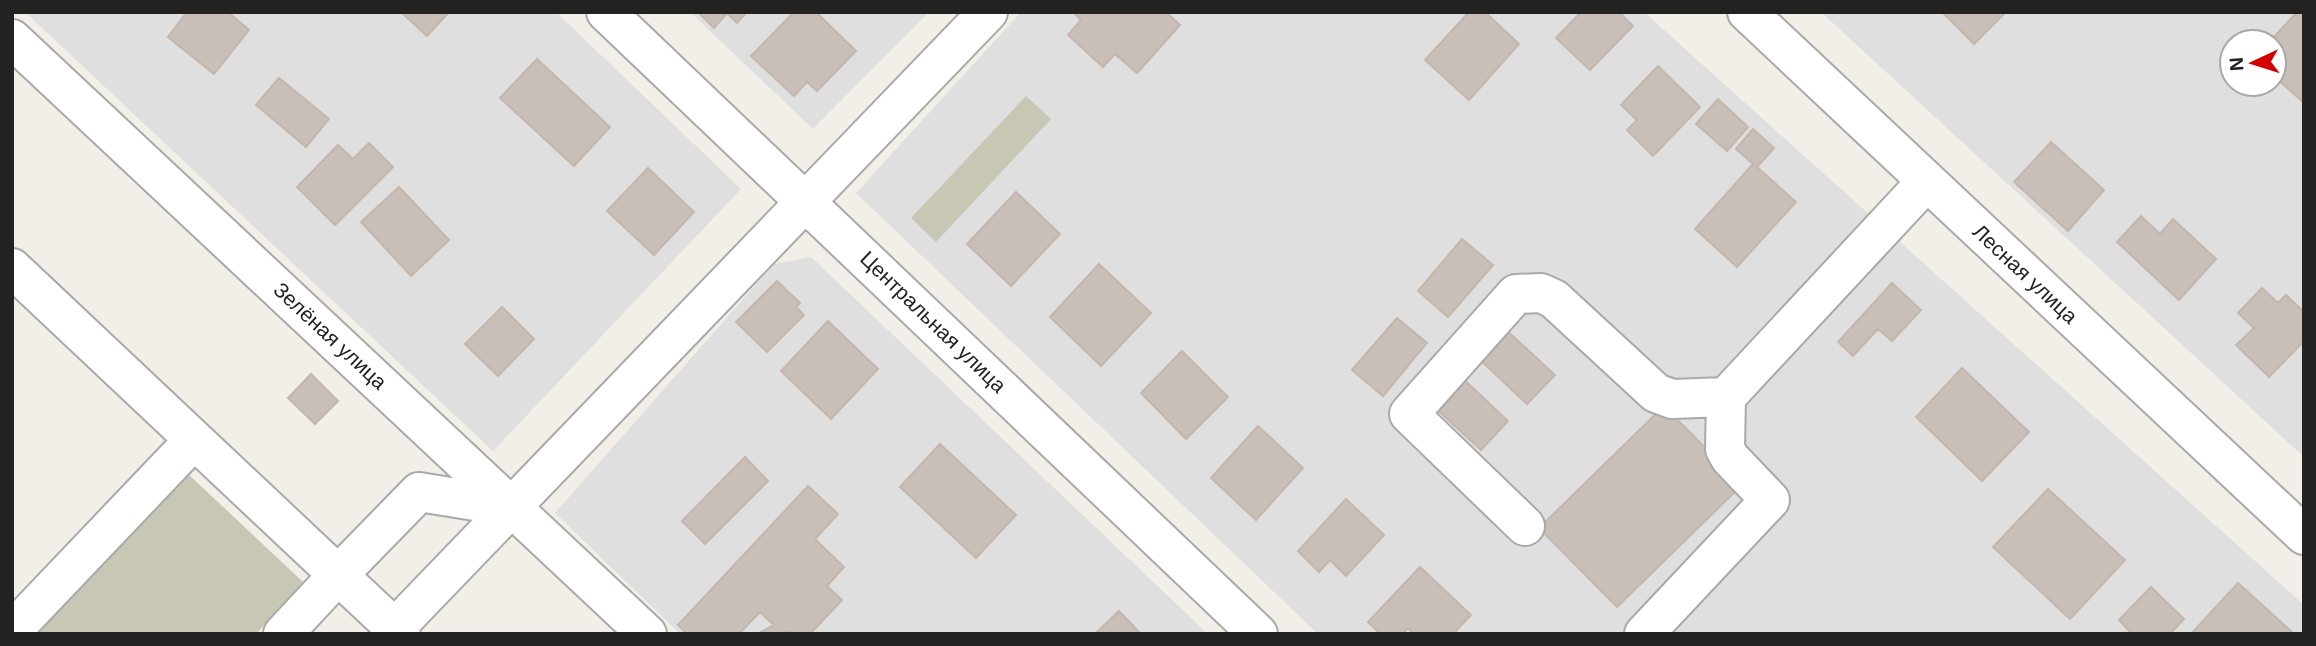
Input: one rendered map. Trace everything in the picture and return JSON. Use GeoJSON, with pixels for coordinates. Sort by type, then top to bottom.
{"type":"FeatureCollection","features":[{"type":"Feature","properties":{"kind":"street","name":"Центральная улица"},"geometry":{"type":"LineString","coordinates":[[606,12],[1258,634]]}},
{"type":"Feature","properties":{"kind":"street"},"geometry":{"type":"LineString","coordinates":[[12,268],[398,631],[512,507],[988,12]]}},
{"type":"Feature","properties":{"kind":"street","name":"Лесная улица"},"geometry":{"type":"LineString","coordinates":[[1747,12],[2304,535]]}},
{"type":"Feature","properties":{"kind":"street","name":"Зелёная улица"},"geometry":{"type":"LineString","coordinates":[[12,39],[647,634]]}},
{"type":"Feature","properties":{"kind":"street"},"geometry":{"type":"LineString","coordinates":[[1644,634],[1770,500],[1730,458],[1725,449],[1726,397],[1927,181]]}},
{"type":"Feature","properties":{"kind":"street"},"geometry":{"type":"LineString","coordinates":[[1525,526],[1409,414],[1516,294],[1541,293],[1554,299],[1656,393],[1672,399],[1726,397]]}},
{"type":"Feature","properties":{"kind":"street"},"geometry":{"type":"LineString","coordinates":[[12,631],[194,440]]}},
{"type":"Feature","properties":{"kind":"street"},"geometry":{"type":"LineString","coordinates":[[283,634],[419,492],[512,507]]}},
{"type":"Feature","properties":{"kind":"shaded area"},"geometry":{"type":"Polygon","coordinates":[[[25,12],[556,12],[741,189],[493,451],[25,12]]]}},
{"type":"Feature","properties":{"kind":"shaded area"},"geometry":{"type":"Polygon","coordinates":[[[690,12],[929,12],[813,129],[690,12]]]}},
{"type":"Feature","properties":{"kind":"shaded area"},"geometry":{"type":"Polygon","coordinates":[[[1021,12],[1644,12],[2304,605],[2304,634],[1318,634],[856,193],[1021,12]]]}},
{"type":"Feature","properties":{"kind":"shaded area"},"geometry":{"type":"Polygon","coordinates":[[[1821,12],[2304,12],[2304,457],[1821,12]]]}},
{"type":"Feature","properties":{"kind":"shaded area"},"geometry":{"type":"Polygon","coordinates":[[[1026,96],[1051,119],[936,242],[911,218],[1026,96]]]}},
{"type":"Feature","properties":{"kind":"shaded area"},"geometry":{"type":"Polygon","coordinates":[[[811,257],[1208,634],[680,634],[555,513],[774,264],[811,257]]]}},
{"type":"Feature","properties":{"kind":"shaded area"},"geometry":{"type":"Polygon","coordinates":[[[186,472],[303,582],[256,634],[35,634],[186,472]]]}},
{"type":"Feature","properties":{"kind":"building"},"geometry":{"type":"Polygon","coordinates":[[[187,12],[228,12],[249,30],[214,74],[168,37],[187,12]]]}},
{"type":"Feature","properties":{"kind":"building"},"geometry":{"type":"Polygon","coordinates":[[[401,12],[449,12],[427,36],[401,12]]]}},
{"type":"Feature","properties":{"kind":"building"},"geometry":{"type":"Polygon","coordinates":[[[698,12],[747,12],[737,23],[727,13],[714,28],[698,12]]]}},
{"type":"Feature","properties":{"kind":"building"},"geometry":{"type":"Polygon","coordinates":[[[794,12],[816,12],[856,51],[817,91],[807,82],[794,96],[751,56],[794,12]]]}},
{"type":"Feature","properties":{"kind":"building"},"geometry":{"type":"Polygon","coordinates":[[[1073,12],[1166,12],[1180,25],[1137,73],[1115,54],[1103,67],[1068,35],[1081,20],[1073,12]]]}},
{"type":"Feature","properties":{"kind":"building"},"geometry":{"type":"Polygon","coordinates":[[[1469,12],[1485,12],[1519,44],[1469,100],[1425,60],[1469,12]]]}},
{"type":"Feature","properties":{"kind":"building"},"geometry":{"type":"Polygon","coordinates":[[[1581,12],[1619,12],[1633,26],[1590,70],[1556,38],[1581,12]]]}},
{"type":"Feature","properties":{"kind":"building"},"geometry":{"type":"Polygon","coordinates":[[[1942,12],[2006,12],[1974,44],[1942,12]]]}},
{"type":"Feature","properties":{"kind":"building"},"geometry":{"type":"Polygon","coordinates":[[[2297,12],[2304,12],[2304,103],[2288,89],[2288,28],[2282,28],[2297,12]]]}},
{"type":"Feature","properties":{"kind":"building"},"geometry":{"type":"Polygon","coordinates":[[[537,59],[610,127],[574,166],[500,98],[537,59]]]}},
{"type":"Feature","properties":{"kind":"building"},"geometry":{"type":"Polygon","coordinates":[[[1658,66],[1700,107],[1653,156],[1627,130],[1637,120],[1621,105],[1658,66]]]}},
{"type":"Feature","properties":{"kind":"building"},"geometry":{"type":"Polygon","coordinates":[[[279,78],[329,119],[306,147],[256,105],[279,78]]]}},
{"type":"Feature","properties":{"kind":"building"},"geometry":{"type":"Polygon","coordinates":[[[1718,99],[1748,127],[1727,151],[1696,124],[1718,99]]]}},
{"type":"Feature","properties":{"kind":"building"},"geometry":{"type":"Polygon","coordinates":[[[1753,129],[1774,148],[1757,167],[1796,202],[1737,267],[1695,229],[1753,164],[1736,149],[1753,129]]]}},
{"type":"Feature","properties":{"kind":"building"},"geometry":{"type":"Polygon","coordinates":[[[2051,142],[2104,190],[2068,231],[2014,182],[2051,142]]]}},
{"type":"Feature","properties":{"kind":"building"},"geometry":{"type":"Polygon","coordinates":[[[369,143],[393,167],[335,225],[297,187],[338,145],[353,159],[369,143]]]}},
{"type":"Feature","properties":{"kind":"building"},"geometry":{"type":"Polygon","coordinates":[[[648,168],[694,212],[654,255],[607,211],[648,168]]]}},
{"type":"Feature","properties":{"kind":"building"},"geometry":{"type":"Polygon","coordinates":[[[399,187],[449,240],[411,276],[361,222],[399,187]]]}},
{"type":"Feature","properties":{"kind":"building"},"geometry":{"type":"Polygon","coordinates":[[[1016,192],[1060,234],[1011,286],[967,244],[1016,192]]]}},
{"type":"Feature","properties":{"kind":"building"},"geometry":{"type":"Polygon","coordinates":[[[2141,216],[2160,234],[2173,219],[2216,259],[2179,300],[2117,242],[2141,216]]]}},
{"type":"Feature","properties":{"kind":"building"},"geometry":{"type":"Polygon","coordinates":[[[1462,239],[1493,265],[1448,317],[1418,291],[1462,239]]]}},
{"type":"Feature","properties":{"kind":"building"},"geometry":{"type":"Polygon","coordinates":[[[1099,264],[1151,313],[1101,366],[1050,317],[1099,264]]]}},
{"type":"Feature","properties":{"kind":"building"},"geometry":{"type":"Polygon","coordinates":[[[777,281],[800,303],[796,307],[804,315],[767,352],[736,322],[777,281]]]}},
{"type":"Feature","properties":{"kind":"building"},"geometry":{"type":"Polygon","coordinates":[[[1892,283],[1921,310],[1892,341],[1878,329],[1853,356],[1838,342],[1892,283]]]}},
{"type":"Feature","properties":{"kind":"building"},"geometry":{"type":"Polygon","coordinates":[[[2262,288],[2278,303],[2286,295],[2304,312],[2304,341],[2269,377],[2236,345],[2254,328],[2238,313],[2262,288]]]}},
{"type":"Feature","properties":{"kind":"building"},"geometry":{"type":"Polygon","coordinates":[[[502,307],[534,339],[498,376],[465,344],[502,307]]]}},
{"type":"Feature","properties":{"kind":"building"},"geometry":{"type":"Polygon","coordinates":[[[1397,318],[1427,343],[1383,396],[1352,370],[1397,318]]]}},
{"type":"Feature","properties":{"kind":"building"},"geometry":{"type":"Polygon","coordinates":[[[828,321],[878,369],[831,419],[781,371],[828,321]]]}},
{"type":"Feature","properties":{"kind":"building"},"geometry":{"type":"Polygon","coordinates":[[[1504,328],[1555,375],[1527,404],[1477,357],[1504,328]]]}},
{"type":"Feature","properties":{"kind":"building"},"geometry":{"type":"Polygon","coordinates":[[[1182,351],[1228,397],[1186,439],[1141,393],[1182,351]]]}},
{"type":"Feature","properties":{"kind":"building"},"geometry":{"type":"Polygon","coordinates":[[[1962,368],[2029,432],[1982,481],[1916,417],[1962,368]]]}},
{"type":"Feature","properties":{"kind":"building"},"geometry":{"type":"Polygon","coordinates":[[[311,374],[338,401],[315,424],[288,398],[311,374]]]}},
{"type":"Feature","properties":{"kind":"building"},"geometry":{"type":"Polygon","coordinates":[[[1458,374],[1508,421],[1481,450],[1430,403],[1458,374]]]}},
{"type":"Feature","properties":{"kind":"building"},"geometry":{"type":"Polygon","coordinates":[[[1664,406],[1742,485],[1617,607],[1539,528],[1664,406]]]}},
{"type":"Feature","properties":{"kind":"building"},"geometry":{"type":"Polygon","coordinates":[[[1258,426],[1303,468],[1256,520],[1211,478],[1258,426]]]}},
{"type":"Feature","properties":{"kind":"building"},"geometry":{"type":"Polygon","coordinates":[[[940,444],[1016,515],[976,558],[900,487],[940,444]]]}},
{"type":"Feature","properties":{"kind":"building"},"geometry":{"type":"Polygon","coordinates":[[[745,457],[768,481],[705,544],[682,521],[745,457]]]}},
{"type":"Feature","properties":{"kind":"building"},"geometry":{"type":"Polygon","coordinates":[[[808,486],[838,514],[815,539],[844,567],[827,586],[842,600],[810,634],[763,634],[761,632],[774,625],[760,612],[739,634],[687,634],[678,625],[808,486]]]}},
{"type":"Feature","properties":{"kind":"building"},"geometry":{"type":"Polygon","coordinates":[[[2048,489],[2125,560],[2070,619],[1993,547],[2048,489]]]}},
{"type":"Feature","properties":{"kind":"building"},"geometry":{"type":"Polygon","coordinates":[[[1346,499],[1384,535],[1346,576],[1330,560],[1319,572],[1298,551],[1346,499]]]}},
{"type":"Feature","properties":{"kind":"building"},"geometry":{"type":"Polygon","coordinates":[[[1420,567],[1471,615],[1453,634],[1414,634],[1408,628],[1403,634],[1380,634],[1368,622],[1420,567]]]}},
{"type":"Feature","properties":{"kind":"building"},"geometry":{"type":"Polygon","coordinates":[[[2238,583],[2292,632],[2291,634],[2191,634],[2238,583]]]}},
{"type":"Feature","properties":{"kind":"building"},"geometry":{"type":"Polygon","coordinates":[[[2151,587],[2184,619],[2170,634],[2132,634],[2119,620],[2151,587]]]}},
{"type":"Feature","properties":{"kind":"building"},"geometry":{"type":"Polygon","coordinates":[[[1119,611],[1141,634],[1095,634],[1119,611]]]}}]}
